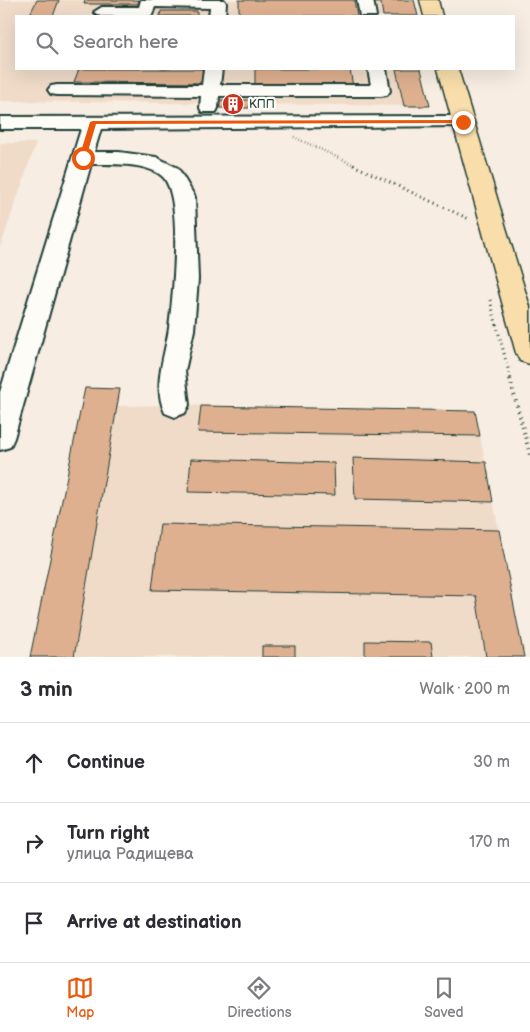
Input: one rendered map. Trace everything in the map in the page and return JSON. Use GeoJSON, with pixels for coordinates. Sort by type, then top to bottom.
{"type":"FeatureCollection","features":[{"type":"Feature","properties":{"kind":"main road"},"geometry":{"type":"LineString","coordinates":[[428,0],[433,15]]}},
{"type":"Feature","properties":{"kind":"main road"},"geometry":{"type":"LineString","coordinates":[[448,70],[530,353]]}},
{"type":"Feature","properties":{"kind":"street"},"geometry":{"type":"LineString","coordinates":[[365,0],[368,15]]}},
{"type":"Feature","properties":{"kind":"street"},"geometry":{"type":"LineString","coordinates":[[102,12],[146,12],[148,2],[219,6]]}},
{"type":"Feature","properties":{"kind":"street"},"geometry":{"type":"LineString","coordinates":[[206,122],[213,70]]}},
{"type":"Feature","properties":{"kind":"street"},"geometry":{"type":"LineString","coordinates":[[57,90],[381,91],[377,70]]}},
{"type":"Feature","properties":{"kind":"street"},"geometry":{"type":"LineString","coordinates":[[0,438],[93,122]]}},
{"type":"Feature","properties":{"kind":"street"},"geometry":{"type":"LineString","coordinates":[[0,123],[463,122]]}},
{"type":"Feature","properties":{"kind":"street"},"geometry":{"type":"LineString","coordinates":[[83,158],[119,158],[149,162],[171,173],[184,197],[186,279],[181,330],[172,371],[176,405]]}},
{"type":"Feature","properties":{"kind":"path"},"geometry":{"type":"LineString","coordinates":[[287,133],[469,220]]}},
{"type":"Feature","properties":{"kind":"shaded area"},"geometry":{"type":"Polygon","coordinates":[[[0,0],[414,0],[418,15],[15,15],[15,70],[421,70],[430,106],[0,101],[0,0]]]}},
{"type":"Feature","properties":{"kind":"shaded area"},"geometry":{"type":"Polygon","coordinates":[[[0,143],[36,143],[0,248],[0,143]]]}},
{"type":"Feature","properties":{"kind":"shaded area"},"geometry":{"type":"Polygon","coordinates":[[[85,388],[120,389],[117,406],[175,405],[475,411],[524,657],[30,657],[85,388]]]}},
{"type":"Feature","properties":{"kind":"building"},"geometry":{"type":"Polygon","coordinates":[[[37,0],[59,0],[53,15],[30,15],[37,0]]]}},
{"type":"Feature","properties":{"kind":"building"},"geometry":{"type":"Polygon","coordinates":[[[85,0],[139,0],[138,4],[84,4],[85,0]]]}},
{"type":"Feature","properties":{"kind":"building"},"geometry":{"type":"Polygon","coordinates":[[[239,0],[354,0],[357,15],[239,15],[239,0]]]}},
{"type":"Feature","properties":{"kind":"building"},"geometry":{"type":"Polygon","coordinates":[[[374,0],[414,0],[418,15],[383,15],[381,3],[375,3],[374,0]]]}},
{"type":"Feature","properties":{"kind":"building"},"geometry":{"type":"Polygon","coordinates":[[[161,11],[197,11],[197,15],[160,15],[161,11]]]}},
{"type":"Feature","properties":{"kind":"building"},"geometry":{"type":"Polygon","coordinates":[[[79,70],[209,70],[207,83],[74,82],[79,70]]]}},
{"type":"Feature","properties":{"kind":"building"},"geometry":{"type":"Polygon","coordinates":[[[255,70],[350,70],[353,87],[255,88],[255,70]]]}},
{"type":"Feature","properties":{"kind":"building"},"geometry":{"type":"Polygon","coordinates":[[[396,70],[421,70],[430,106],[404,106],[396,70]]]}},
{"type":"Feature","properties":{"kind":"building","name":"КПП"},"geometry":{"type":"Polygon","coordinates":[[[216,100],[250,100],[249,108],[215,108],[216,100]]]}},
{"type":"Feature","properties":{"kind":"building"},"geometry":{"type":"Polygon","coordinates":[[[85,388],[120,389],[74,657],[30,657],[85,388]]]}},
{"type":"Feature","properties":{"kind":"building"},"geometry":{"type":"Polygon","coordinates":[[[201,406],[475,411],[480,436],[198,432],[201,406]]]}},
{"type":"Feature","properties":{"kind":"building"},"geometry":{"type":"Polygon","coordinates":[[[353,458],[486,462],[493,502],[355,499],[353,458]]]}},
{"type":"Feature","properties":{"kind":"building"},"geometry":{"type":"Polygon","coordinates":[[[191,459],[334,463],[335,495],[188,492],[191,459]]]}},
{"type":"Feature","properties":{"kind":"building"},"geometry":{"type":"Polygon","coordinates":[[[160,524],[499,530],[524,657],[486,657],[476,596],[152,590],[160,524]]]}},
{"type":"Feature","properties":{"kind":"building"},"geometry":{"type":"Polygon","coordinates":[[[365,641],[431,642],[433,657],[365,657],[365,641]]]}},
{"type":"Feature","properties":{"kind":"building"},"geometry":{"type":"Polygon","coordinates":[[[262,646],[295,646],[295,657],[262,657],[262,646]]]}},
{"type":"Feature","properties":{"kind":"place","name":"КПП"},"geometry":{"type":"Point","coordinates":[233,104]}},
{"type":"Feature","properties":{"kind":"route"},"geometry":{"type":"LineString","coordinates":[[83,158],[93,122],[463,122]]}}]}
